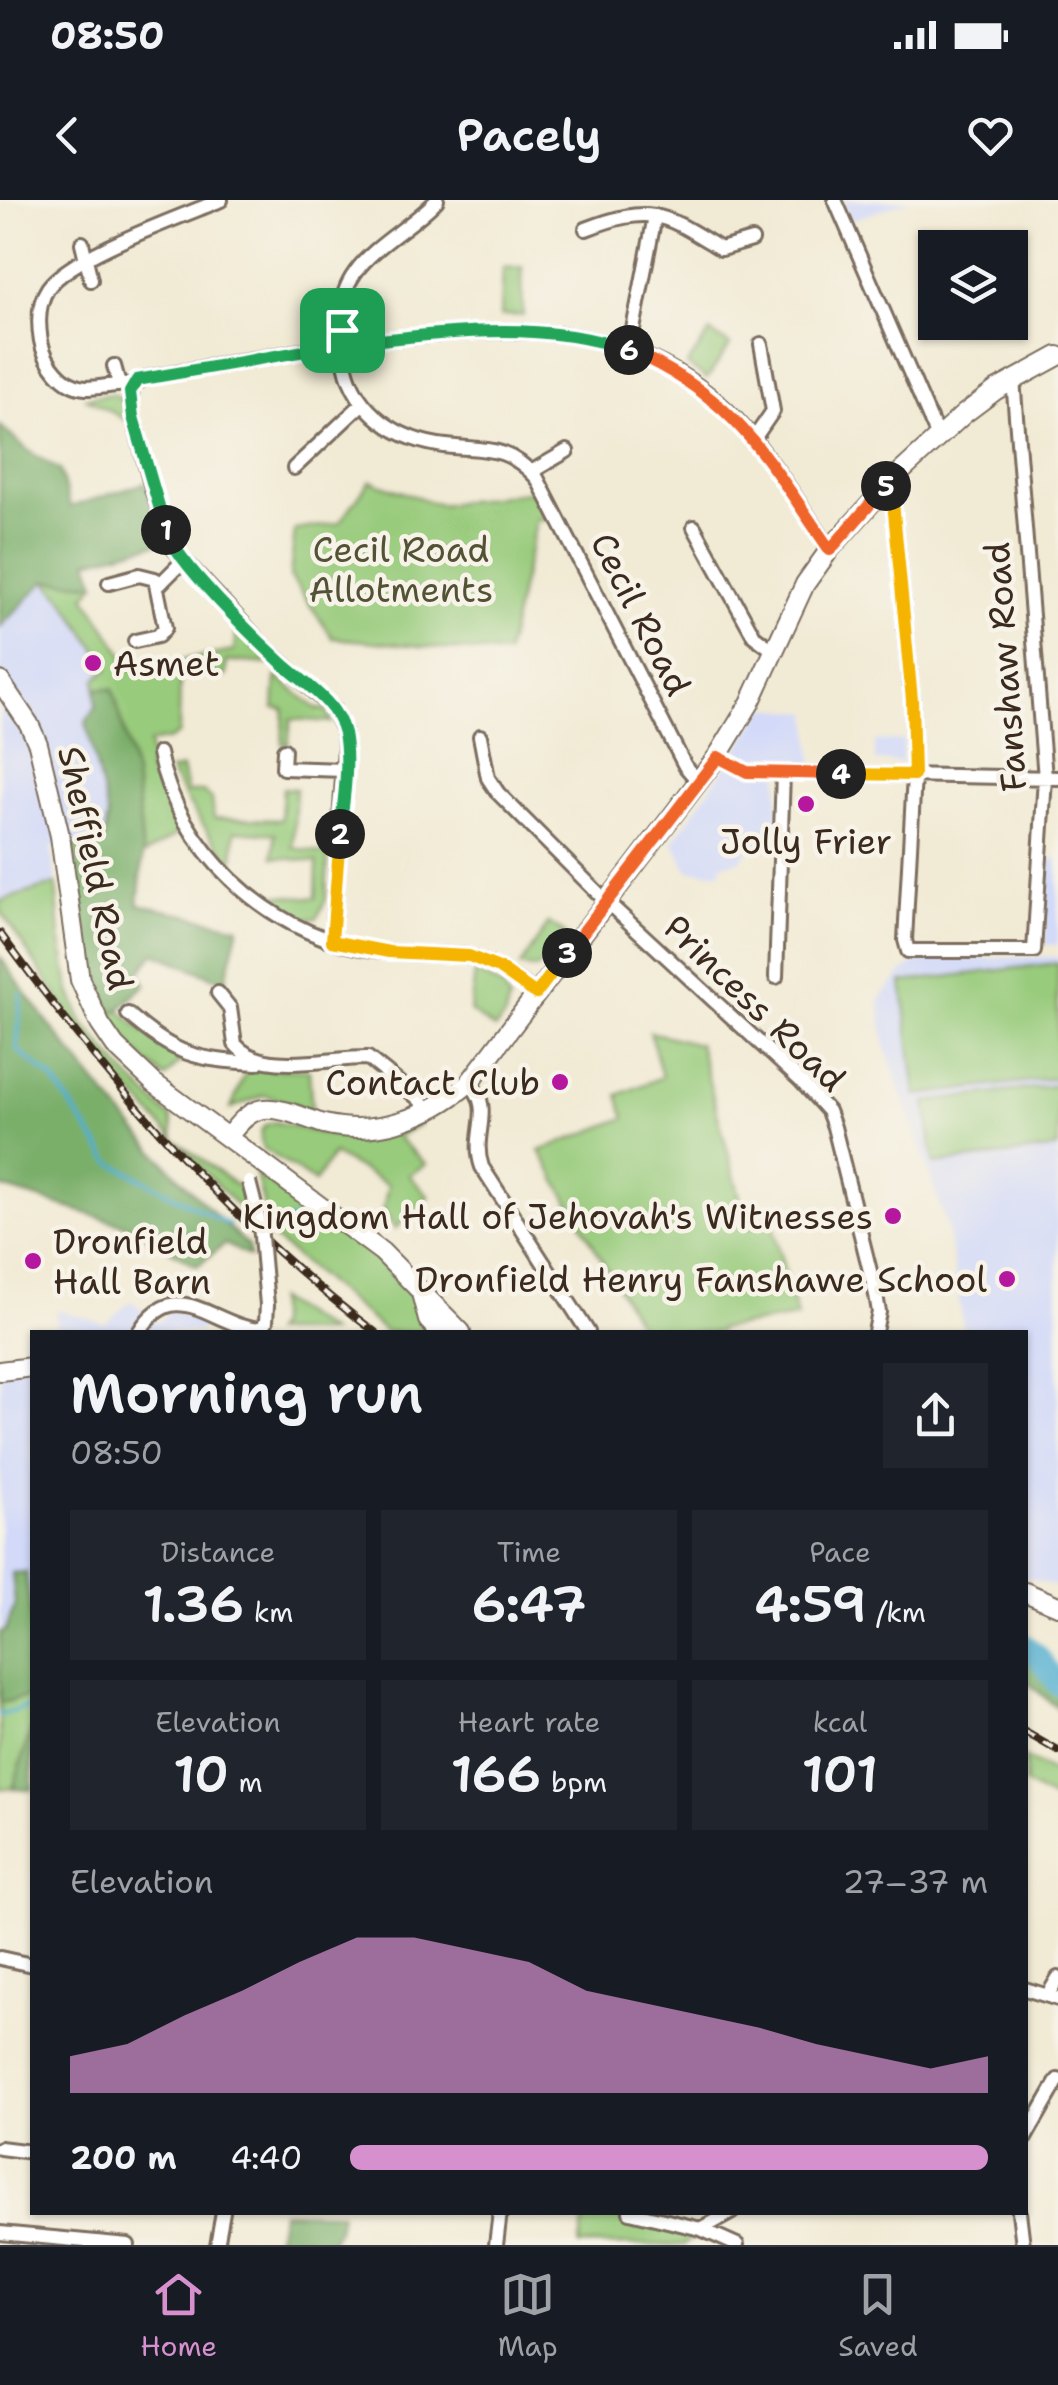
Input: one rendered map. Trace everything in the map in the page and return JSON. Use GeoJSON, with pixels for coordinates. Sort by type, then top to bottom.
{"type":"FeatureCollection","features":[{"type":"Feature","properties":{"kind":"street"},"geometry":{"type":"LineString","coordinates":[[221,200],[60,275],[42,299],[40,334],[44,354],[60,375],[82,388],[126,385],[144,378],[334,346]]}},
{"type":"Feature","properties":{"kind":"street"},"geometry":{"type":"LineString","coordinates":[[436,200],[360,265],[340,299],[342,330],[335,337],[334,346],[344,357],[350,386],[378,419],[414,438],[496,450],[532,472],[567,451]]}},
{"type":"Feature","properties":{"kind":"street"},"geometry":{"type":"LineString","coordinates":[[835,200],[938,437]]}},
{"type":"Feature","properties":{"kind":"street"},"geometry":{"type":"LineString","coordinates":[[629,350],[655,216]]}},
{"type":"Feature","properties":{"kind":"street"},"geometry":{"type":"LineString","coordinates":[[586,229],[623,217],[655,216],[686,225],[722,249],[752,240]]}},
{"type":"Feature","properties":{"kind":"street"},"geometry":{"type":"LineString","coordinates":[[82,242],[91,280]]}},
{"type":"Feature","properties":{"kind":"street"},"geometry":{"type":"LineString","coordinates":[[342,330],[354,331],[362,342]]}},
{"type":"Feature","properties":{"kind":"street"},"geometry":{"type":"LineString","coordinates":[[362,342],[524,330],[574,334],[629,350],[700,388],[754,440],[830,550]]}},
{"type":"Feature","properties":{"kind":"street"},"geometry":{"type":"LineString","coordinates":[[344,357],[357,354],[362,342]]}},
{"type":"Feature","properties":{"kind":"street"},"geometry":{"type":"LineString","coordinates":[[754,440],[773,411],[761,344]]}},
{"type":"Feature","properties":{"kind":"street"},"geometry":{"type":"LineString","coordinates":[[228,1137],[246,1117],[263,1109],[346,1128],[386,1124],[430,1112],[468,1082],[718,757],[750,703],[805,584],[830,550],[891,481],[964,414],[1013,379],[1058,356]]}},
{"type":"Feature","properties":{"kind":"street"},"geometry":{"type":"LineString","coordinates":[[114,366],[126,385],[168,538],[264,646],[333,709],[344,732],[332,941]]}},
{"type":"Feature","properties":{"kind":"street","name":"Fanshaw Road"},"geometry":{"type":"LineString","coordinates":[[914,775],[905,940],[908,951],[1034,952],[1052,778],[1013,379]]}},
{"type":"Feature","properties":{"kind":"street"},"geometry":{"type":"LineString","coordinates":[[294,468],[362,404]]}},
{"type":"Feature","properties":{"kind":"street","name":"Cecil Road"},"geometry":{"type":"LineString","coordinates":[[532,472],[685,766],[699,782]]}},
{"type":"Feature","properties":{"kind":"street"},"geometry":{"type":"LineString","coordinates":[[891,481],[912,700],[914,775]]}},
{"type":"Feature","properties":{"kind":"street"},"geometry":{"type":"LineString","coordinates":[[694,526],[754,636],[774,651]]}},
{"type":"Feature","properties":{"kind":"street"},"geometry":{"type":"LineString","coordinates":[[157,586],[184,560]]}},
{"type":"Feature","properties":{"kind":"street"},"geometry":{"type":"LineString","coordinates":[[108,583],[147,574],[157,586],[164,632],[135,641]]}},
{"type":"Feature","properties":{"kind":"street","name":"Sheffield Road"},"geometry":{"type":"LineString","coordinates":[[0,681],[29,724],[46,770],[60,836],[75,960],[88,1002],[115,1046],[134,1066],[382,1252],[459,1330]]}},
{"type":"Feature","properties":{"kind":"street","name":"Princess Road"},"geometry":{"type":"LineString","coordinates":[[480,736],[488,778],[498,793],[828,1111],[876,1294],[874,1330]]}},
{"type":"Feature","properties":{"kind":"street"},"geometry":{"type":"LineString","coordinates":[[284,750],[283,768],[344,770]]}},
{"type":"Feature","properties":{"kind":"street"},"geometry":{"type":"LineString","coordinates":[[159,754],[162,772],[184,819],[232,882],[282,918],[332,941],[389,952],[469,956],[499,968],[536,994]]}},
{"type":"Feature","properties":{"kind":"street"},"geometry":{"type":"LineString","coordinates":[[718,757],[741,770],[783,773],[1052,778]]}},
{"type":"Feature","properties":{"kind":"street"},"geometry":{"type":"LineString","coordinates":[[776,977],[783,773]]}},
{"type":"Feature","properties":{"kind":"street"},"geometry":{"type":"LineString","coordinates":[[218,994],[230,1008],[232,1033],[240,1050],[280,1062]]}},
{"type":"Feature","properties":{"kind":"street"},"geometry":{"type":"LineString","coordinates":[[128,1014],[154,1037],[180,1052],[229,1062],[280,1062],[359,1053],[430,1112]]}},
{"type":"Feature","properties":{"kind":"street"},"geometry":{"type":"LineString","coordinates":[[468,1082],[484,1105],[477,1143],[482,1166],[587,1330]]}},
{"type":"Feature","properties":{"kind":"street"},"geometry":{"type":"LineString","coordinates":[[140,1329],[163,1306],[179,1304],[200,1308],[249,1329],[260,1330],[266,1322],[260,1225],[250,1182],[251,1154]]}},
{"type":"Feature","properties":{"kind":"street"},"geometry":{"type":"LineString","coordinates":[[420,1289],[428,1320],[437,1330]]}},
{"type":"Feature","properties":{"kind":"street"},"geometry":{"type":"LineString","coordinates":[[0,1370],[30,1367]]}},
{"type":"Feature","properties":{"kind":"street"},"geometry":{"type":"LineString","coordinates":[[1028,1593],[1058,1606]]}},
{"type":"Feature","properties":{"kind":"street"},"geometry":{"type":"LineString","coordinates":[[0,1958],[30,1965]]}},
{"type":"Feature","properties":{"kind":"street"},"geometry":{"type":"LineString","coordinates":[[1028,1990],[1053,1997],[1058,1978]]}},
{"type":"Feature","properties":{"kind":"street"},"geometry":{"type":"LineString","coordinates":[[1028,2133],[1058,2080]]}},
{"type":"Feature","properties":{"kind":"street"},"geometry":{"type":"LineString","coordinates":[[0,2148],[30,2152]]}},
{"type":"Feature","properties":{"kind":"street"},"geometry":{"type":"LineString","coordinates":[[217,2245],[222,2215]]}},
{"type":"Feature","properties":{"kind":"street"},"geometry":{"type":"LineString","coordinates":[[496,2245],[500,2215]]}},
{"type":"Feature","properties":{"kind":"street"},"geometry":{"type":"LineString","coordinates":[[643,2215],[701,2229],[738,2245]]}},
{"type":"Feature","properties":{"kind":"street"},"geometry":{"type":"LineString","coordinates":[[701,2229],[727,2215]]}},
{"type":"Feature","properties":{"kind":"street"},"geometry":{"type":"LineString","coordinates":[[1019,2215],[1024,2245]]}},
{"type":"Feature","properties":{"kind":"street"},"geometry":{"type":"LineString","coordinates":[[0,2232],[128,2245]]}},
{"type":"Feature","properties":{"kind":"shaded area"},"geometry":{"type":"Polygon","coordinates":[[[843,200],[910,200],[849,221],[843,200]]]}},
{"type":"Feature","properties":{"kind":"shaded area"},"geometry":{"type":"Polygon","coordinates":[[[45,580],[62,598],[109,668],[87,722],[108,816],[103,846],[51,846],[56,884],[0,901],[0,627],[45,580]]]}},
{"type":"Feature","properties":{"kind":"shaded area"},"geometry":{"type":"Polygon","coordinates":[[[766,708],[809,712],[813,766],[779,767],[777,849],[749,849],[740,861],[722,864],[720,872],[689,871],[673,842],[766,708]]]}},
{"type":"Feature","properties":{"kind":"shaded area"},"geometry":{"type":"Polygon","coordinates":[[[903,740],[902,762],[875,761],[875,741],[903,740]]]}},
{"type":"Feature","properties":{"kind":"shaded area"},"geometry":{"type":"Polygon","coordinates":[[[1049,859],[1058,859],[1058,945],[1045,944],[1049,859]]]}},
{"type":"Feature","properties":{"kind":"shaded area","name":"Dronfield Henry Fanshawe School"},"geometry":{"type":"Polygon","coordinates":[[[1058,957],[1058,1587],[1028,1578],[1028,1330],[964,1330],[947,1225],[886,1048],[879,1000],[918,960],[1058,957]]]}},
{"type":"Feature","properties":{"kind":"shaded area"},"geometry":{"type":"Polygon","coordinates":[[[131,1301],[159,1323],[169,1311],[192,1315],[203,1326],[200,1330],[55,1330],[57,1310],[105,1324],[131,1301]]]}},
{"type":"Feature","properties":{"kind":"shaded area"},"geometry":{"type":"Polygon","coordinates":[[[30,1332],[30,1624],[0,1632],[0,1361],[24,1359],[24,1333],[30,1332]]]}},
{"type":"Feature","properties":{"kind":"green space"},"geometry":{"type":"Polygon","coordinates":[[[522,267],[523,315],[501,316],[503,268],[522,267]]]}},
{"type":"Feature","properties":{"kind":"green space"},"geometry":{"type":"Polygon","coordinates":[[[710,332],[730,345],[707,379],[687,365],[710,332]]]}},
{"type":"Feature","properties":{"kind":"green space"},"geometry":{"type":"Polygon","coordinates":[[[110,394],[121,400],[128,421],[86,398],[110,394]]]}},
{"type":"Feature","properties":{"kind":"green space"},"geometry":{"type":"Polygon","coordinates":[[[0,426],[30,452],[60,470],[70,507],[145,483],[163,542],[88,561],[96,584],[45,581],[0,627],[0,426]]]}},
{"type":"Feature","properties":{"kind":"green space","name":"Cecil Road Allotments"},"geometry":{"type":"Polygon","coordinates":[[[370,481],[440,505],[532,491],[548,520],[537,519],[506,654],[333,638],[290,576],[295,530],[339,523],[370,481]]]}},
{"type":"Feature","properties":{"kind":"green space"},"geometry":{"type":"Polygon","coordinates":[[[45,580],[96,584],[85,596],[132,669],[234,651],[236,632],[273,664],[227,661],[226,676],[180,674],[179,733],[149,743],[152,765],[148,768],[181,832],[143,855],[135,775],[113,689],[96,689],[96,679],[109,668],[62,598],[45,580]]]}},
{"type":"Feature","properties":{"kind":"green space"},"geometry":{"type":"Polygon","coordinates":[[[276,676],[317,709],[325,709],[332,722],[291,719],[288,745],[282,744],[284,709],[274,708],[276,676]]]}},
{"type":"Feature","properties":{"kind":"green space"},"geometry":{"type":"Polygon","coordinates":[[[96,689],[113,689],[135,775],[143,855],[138,904],[239,927],[225,982],[154,953],[139,973],[146,984],[119,1010],[107,1013],[90,968],[73,845],[103,846],[108,816],[86,722],[96,707],[96,689]]]}},
{"type":"Feature","properties":{"kind":"green space"},"geometry":{"type":"Polygon","coordinates":[[[182,768],[187,792],[203,792],[212,799],[214,818],[281,820],[283,788],[296,789],[293,848],[328,854],[326,899],[317,918],[295,914],[263,894],[316,898],[317,862],[273,857],[275,834],[235,831],[233,862],[198,819],[170,771],[182,768]]]}},
{"type":"Feature","properties":{"kind":"green space"},"geometry":{"type":"Polygon","coordinates":[[[56,884],[70,991],[83,1023],[125,1073],[171,1118],[174,1139],[244,1191],[253,1223],[170,1135],[111,1067],[0,910],[0,901],[56,884]]]}},
{"type":"Feature","properties":{"kind":"green space"},"geometry":{"type":"Polygon","coordinates":[[[549,923],[566,934],[537,969],[520,966],[549,923]]]}},
{"type":"Feature","properties":{"kind":"green space"},"geometry":{"type":"Polygon","coordinates":[[[0,957],[116,1108],[248,1246],[250,1257],[225,1244],[197,1266],[128,1226],[0,1187],[0,957]]]}},
{"type":"Feature","properties":{"kind":"green space"},"geometry":{"type":"Polygon","coordinates":[[[1058,963],[1058,1078],[916,1095],[902,982],[1058,963]]]}},
{"type":"Feature","properties":{"kind":"green space"},"geometry":{"type":"Polygon","coordinates":[[[475,972],[502,987],[509,1000],[505,1016],[495,1029],[470,1011],[475,972]]]}},
{"type":"Feature","properties":{"kind":"green space"},"geometry":{"type":"Polygon","coordinates":[[[119,1010],[164,1049],[182,1059],[165,1078],[134,1050],[107,1013],[119,1010]]]}},
{"type":"Feature","properties":{"kind":"green space"},"geometry":{"type":"Polygon","coordinates":[[[650,1032],[699,1044],[748,1228],[771,1220],[797,1317],[719,1330],[642,1330],[540,1151],[625,1118],[618,1095],[662,1077],[650,1032]]]}},
{"type":"Feature","properties":{"kind":"green space"},"geometry":{"type":"Polygon","coordinates":[[[247,1069],[309,1070],[312,1111],[265,1095],[231,1108],[247,1069]]]}},
{"type":"Feature","properties":{"kind":"green space"},"geometry":{"type":"Polygon","coordinates":[[[1058,1085],[1058,1148],[934,1164],[926,1102],[1058,1085]]]}},
{"type":"Feature","properties":{"kind":"green space"},"geometry":{"type":"Polygon","coordinates":[[[275,1122],[324,1134],[360,1137],[420,1124],[397,1137],[426,1164],[409,1175],[429,1197],[395,1229],[383,1210],[388,1185],[333,1154],[315,1182],[263,1148],[262,1131],[275,1122]]]}},
{"type":"Feature","properties":{"kind":"green space"},"geometry":{"type":"Polygon","coordinates":[[[256,1172],[367,1249],[412,1294],[425,1330],[384,1330],[270,1235],[256,1172]]]}},
{"type":"Feature","properties":{"kind":"green space"},"geometry":{"type":"Polygon","coordinates":[[[277,1299],[327,1330],[273,1330],[277,1299]]]}},
{"type":"Feature","properties":{"kind":"green space"},"geometry":{"type":"Polygon","coordinates":[[[26,1572],[30,1696],[0,1703],[0,1632],[5,1631],[15,1605],[12,1573],[26,1572]]]}},
{"type":"Feature","properties":{"kind":"green space"},"geometry":{"type":"Polygon","coordinates":[[[1028,1648],[1058,1677],[1058,1709],[1028,1683],[1028,1648]]]}},
{"type":"Feature","properties":{"kind":"green space"},"geometry":{"type":"Polygon","coordinates":[[[30,1696],[30,1733],[13,1789],[0,1788],[0,1703],[30,1696]]]}},
{"type":"Feature","properties":{"kind":"green space"},"geometry":{"type":"Polygon","coordinates":[[[30,1733],[30,1790],[13,1789],[30,1733]]]}},
{"type":"Feature","properties":{"kind":"green space"},"geometry":{"type":"Polygon","coordinates":[[[1028,1760],[1058,1775],[1058,1802],[1028,1786],[1028,1760]]]}},
{"type":"Feature","properties":{"kind":"green space"},"geometry":{"type":"Polygon","coordinates":[[[281,2215],[341,2215],[338,2230],[328,2245],[275,2245],[281,2215]]]}},
{"type":"Feature","properties":{"kind":"green space"},"geometry":{"type":"Polygon","coordinates":[[[586,2215],[607,2215],[699,2235],[683,2245],[579,2245],[586,2215]]]}},
{"type":"Feature","properties":{"kind":"waterway"},"geometry":{"type":"LineString","coordinates":[[21,994],[17,1050],[52,1078],[110,1162],[229,1225]]}},
{"type":"Feature","properties":{"kind":"waterway"},"geometry":{"type":"LineString","coordinates":[[251,1223],[307,1219]]}},
{"type":"Feature","properties":{"kind":"waterway"},"geometry":{"type":"LineString","coordinates":[[1028,1648],[1058,1685]]}},
{"type":"Feature","properties":{"kind":"waterway"},"geometry":{"type":"LineString","coordinates":[[0,1715],[30,1707]]}},
{"type":"Feature","properties":{"kind":"railway"},"geometry":{"type":"LineString","coordinates":[[0,933],[83,1042],[173,1147],[270,1244],[372,1330]]}},
{"type":"Feature","properties":{"kind":"railway"},"geometry":{"type":"LineString","coordinates":[[1028,1734],[1058,1751]]}},
{"type":"Feature","properties":{"kind":"place","name":"Asmet"},"geometry":{"type":"Point","coordinates":[93,663]}},
{"type":"Feature","properties":{"kind":"place","name":"Jolly Frier"},"geometry":{"type":"Point","coordinates":[806,804]}},
{"type":"Feature","properties":{"kind":"place","name":"Contact Club"},"geometry":{"type":"Point","coordinates":[560,1082]}},
{"type":"Feature","properties":{"kind":"place","name":"Kingdom Hall of Jehovah's Witnesses"},"geometry":{"type":"Point","coordinates":[893,1216]}},
{"type":"Feature","properties":{"kind":"place","name":"Dronfield Hall Barn"},"geometry":{"type":"Point","coordinates":[33,1261]}},
{"type":"Feature","properties":{"kind":"place","name":"Dronfield Henry Fanshawe School"},"geometry":{"type":"Point","coordinates":[1007,1279]}},
{"type":"Feature","properties":{"kind":"route"},"geometry":{"type":"LineString","coordinates":[[342,330],[354,331],[362,342],[457,332],[554,332],[629,350],[660,364],[716,400],[754,440],[830,550],[891,481],[912,700],[914,775],[747,772],[718,757],[536,994],[499,968],[469,956],[389,952],[332,941],[343,804],[344,732],[338,716],[322,697],[264,646],[174,549],[153,492],[130,392],[137,380],[144,378],[334,346],[335,337],[342,330]]}}]}
